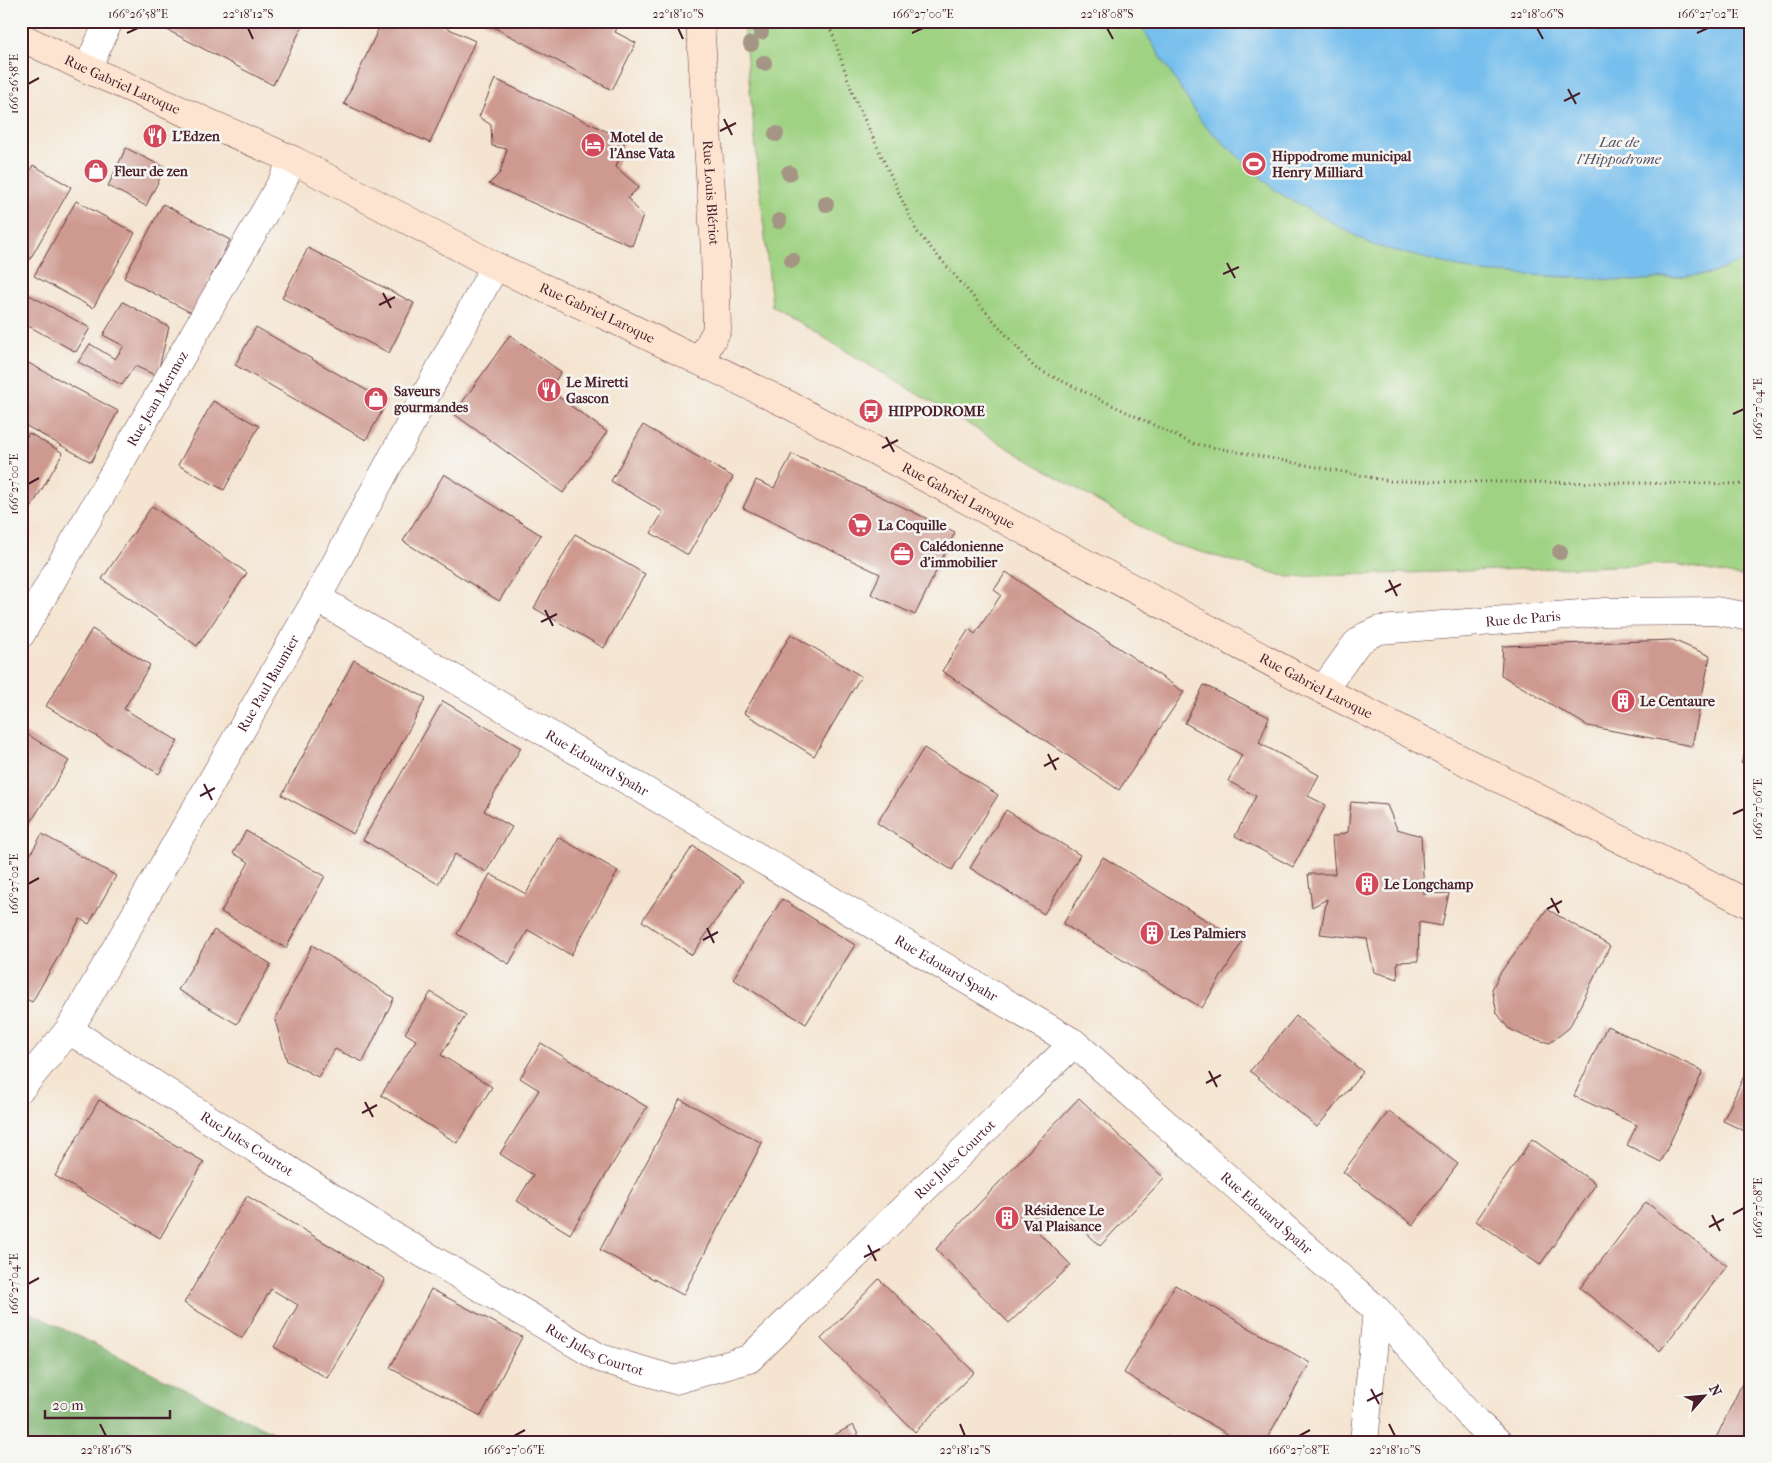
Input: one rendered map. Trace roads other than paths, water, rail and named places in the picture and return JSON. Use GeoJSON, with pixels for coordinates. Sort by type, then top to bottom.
{"type":"FeatureCollection","features":[{"type":"Feature","properties":{"kind":"street"},"geometry":{"type":"LineString","coordinates":[[86,69],[110,21]]}},
{"type":"Feature","properties":{"kind":"street","name":"Rue Louis Blériot"},"geometry":{"type":"LineString","coordinates":[[700,21],[715,252],[717,330],[700,361]]}},
{"type":"Feature","properties":{"kind":"street","name":"Rue Gabriel Laroque"},"geometry":{"type":"LineString","coordinates":[[21,37],[86,69],[292,160],[495,266],[615,320],[789,405],[1323,690],[1751,905]]}},
{"type":"Feature","properties":{"kind":"street","name":"Rue Jean Mermoz"},"geometry":{"type":"LineString","coordinates":[[21,634],[277,191],[292,160]]}},
{"type":"Feature","properties":{"kind":"street","name":"Rue Paul Baumier"},"geometry":{"type":"LineString","coordinates":[[21,1088],[69,1030],[317,598],[495,266]]}},
{"type":"Feature","properties":{"kind":"street","name":"Rue Edouard Spahr"},"geometry":{"type":"LineString","coordinates":[[317,598],[1074,1043],[1378,1310],[1476,1422],[1498,1442]]}},
{"type":"Feature","properties":{"kind":"street","name":"Rue de Paris"},"geometry":{"type":"LineString","coordinates":[[1323,690],[1356,644],[1366,636],[1380,630],[1605,612],[1716,611],[1751,617]]}},
{"type":"Feature","properties":{"kind":"street","name":"Rue Jules Courtot"},"geometry":{"type":"LineString","coordinates":[[69,1030],[383,1230],[600,1358],[675,1380],[749,1359],[1074,1043]]}},
{"type":"Feature","properties":{"kind":"street"},"geometry":{"type":"LineString","coordinates":[[1364,1442],[1378,1310]]}},
{"type":"Feature","properties":{"kind":"water","name":"Lac de l'Hippodrome"},"geometry":{"type":"Polygon","coordinates":[[[1140,21],[1751,21],[1751,258],[1710,274],[1634,281],[1479,272],[1372,245],[1276,191],[1203,124],[1140,21]]]}},
{"type":"Feature","properties":{"kind":"place","name":"L'Edzen"},"geometry":{"type":"Point","coordinates":[155,136]}},
{"type":"Feature","properties":{"kind":"place","name":"Motel de l'Anse Vata"},"geometry":{"type":"Point","coordinates":[593,145]}},
{"type":"Feature","properties":{"kind":"place","name":"Hippodrome municipal Henry Milliard"},"geometry":{"type":"Point","coordinates":[1254,164]}},
{"type":"Feature","properties":{"kind":"place","name":"Fleur de zen"},"geometry":{"type":"Point","coordinates":[96,171]}},
{"type":"Feature","properties":{"kind":"place","name":"Le Miretti Gascon"},"geometry":{"type":"Point","coordinates":[549,390]}},
{"type":"Feature","properties":{"kind":"place","name":"Saveurs gourmandes"},"geometry":{"type":"Point","coordinates":[376,399]}},
{"type":"Feature","properties":{"kind":"place","name":"HIPPODROME"},"geometry":{"type":"Point","coordinates":[871,411]}},
{"type":"Feature","properties":{"kind":"place","name":"La Coquille"},"geometry":{"type":"Point","coordinates":[860,525]}},
{"type":"Feature","properties":{"kind":"place","name":"Calédonienne d'immobilier"},"geometry":{"type":"Point","coordinates":[902,554]}},
{"type":"Feature","properties":{"kind":"place","name":"Le Centaure"},"geometry":{"type":"Point","coordinates":[1623,701]}},
{"type":"Feature","properties":{"kind":"place","name":"Le Longchamp"},"geometry":{"type":"Point","coordinates":[1367,884]}},
{"type":"Feature","properties":{"kind":"place","name":"Les Palmiers"},"geometry":{"type":"Point","coordinates":[1152,933]}},
{"type":"Feature","properties":{"kind":"place","name":"Résidence Le Val Plaisance"},"geometry":{"type":"Point","coordinates":[1007,1218]}}]}
